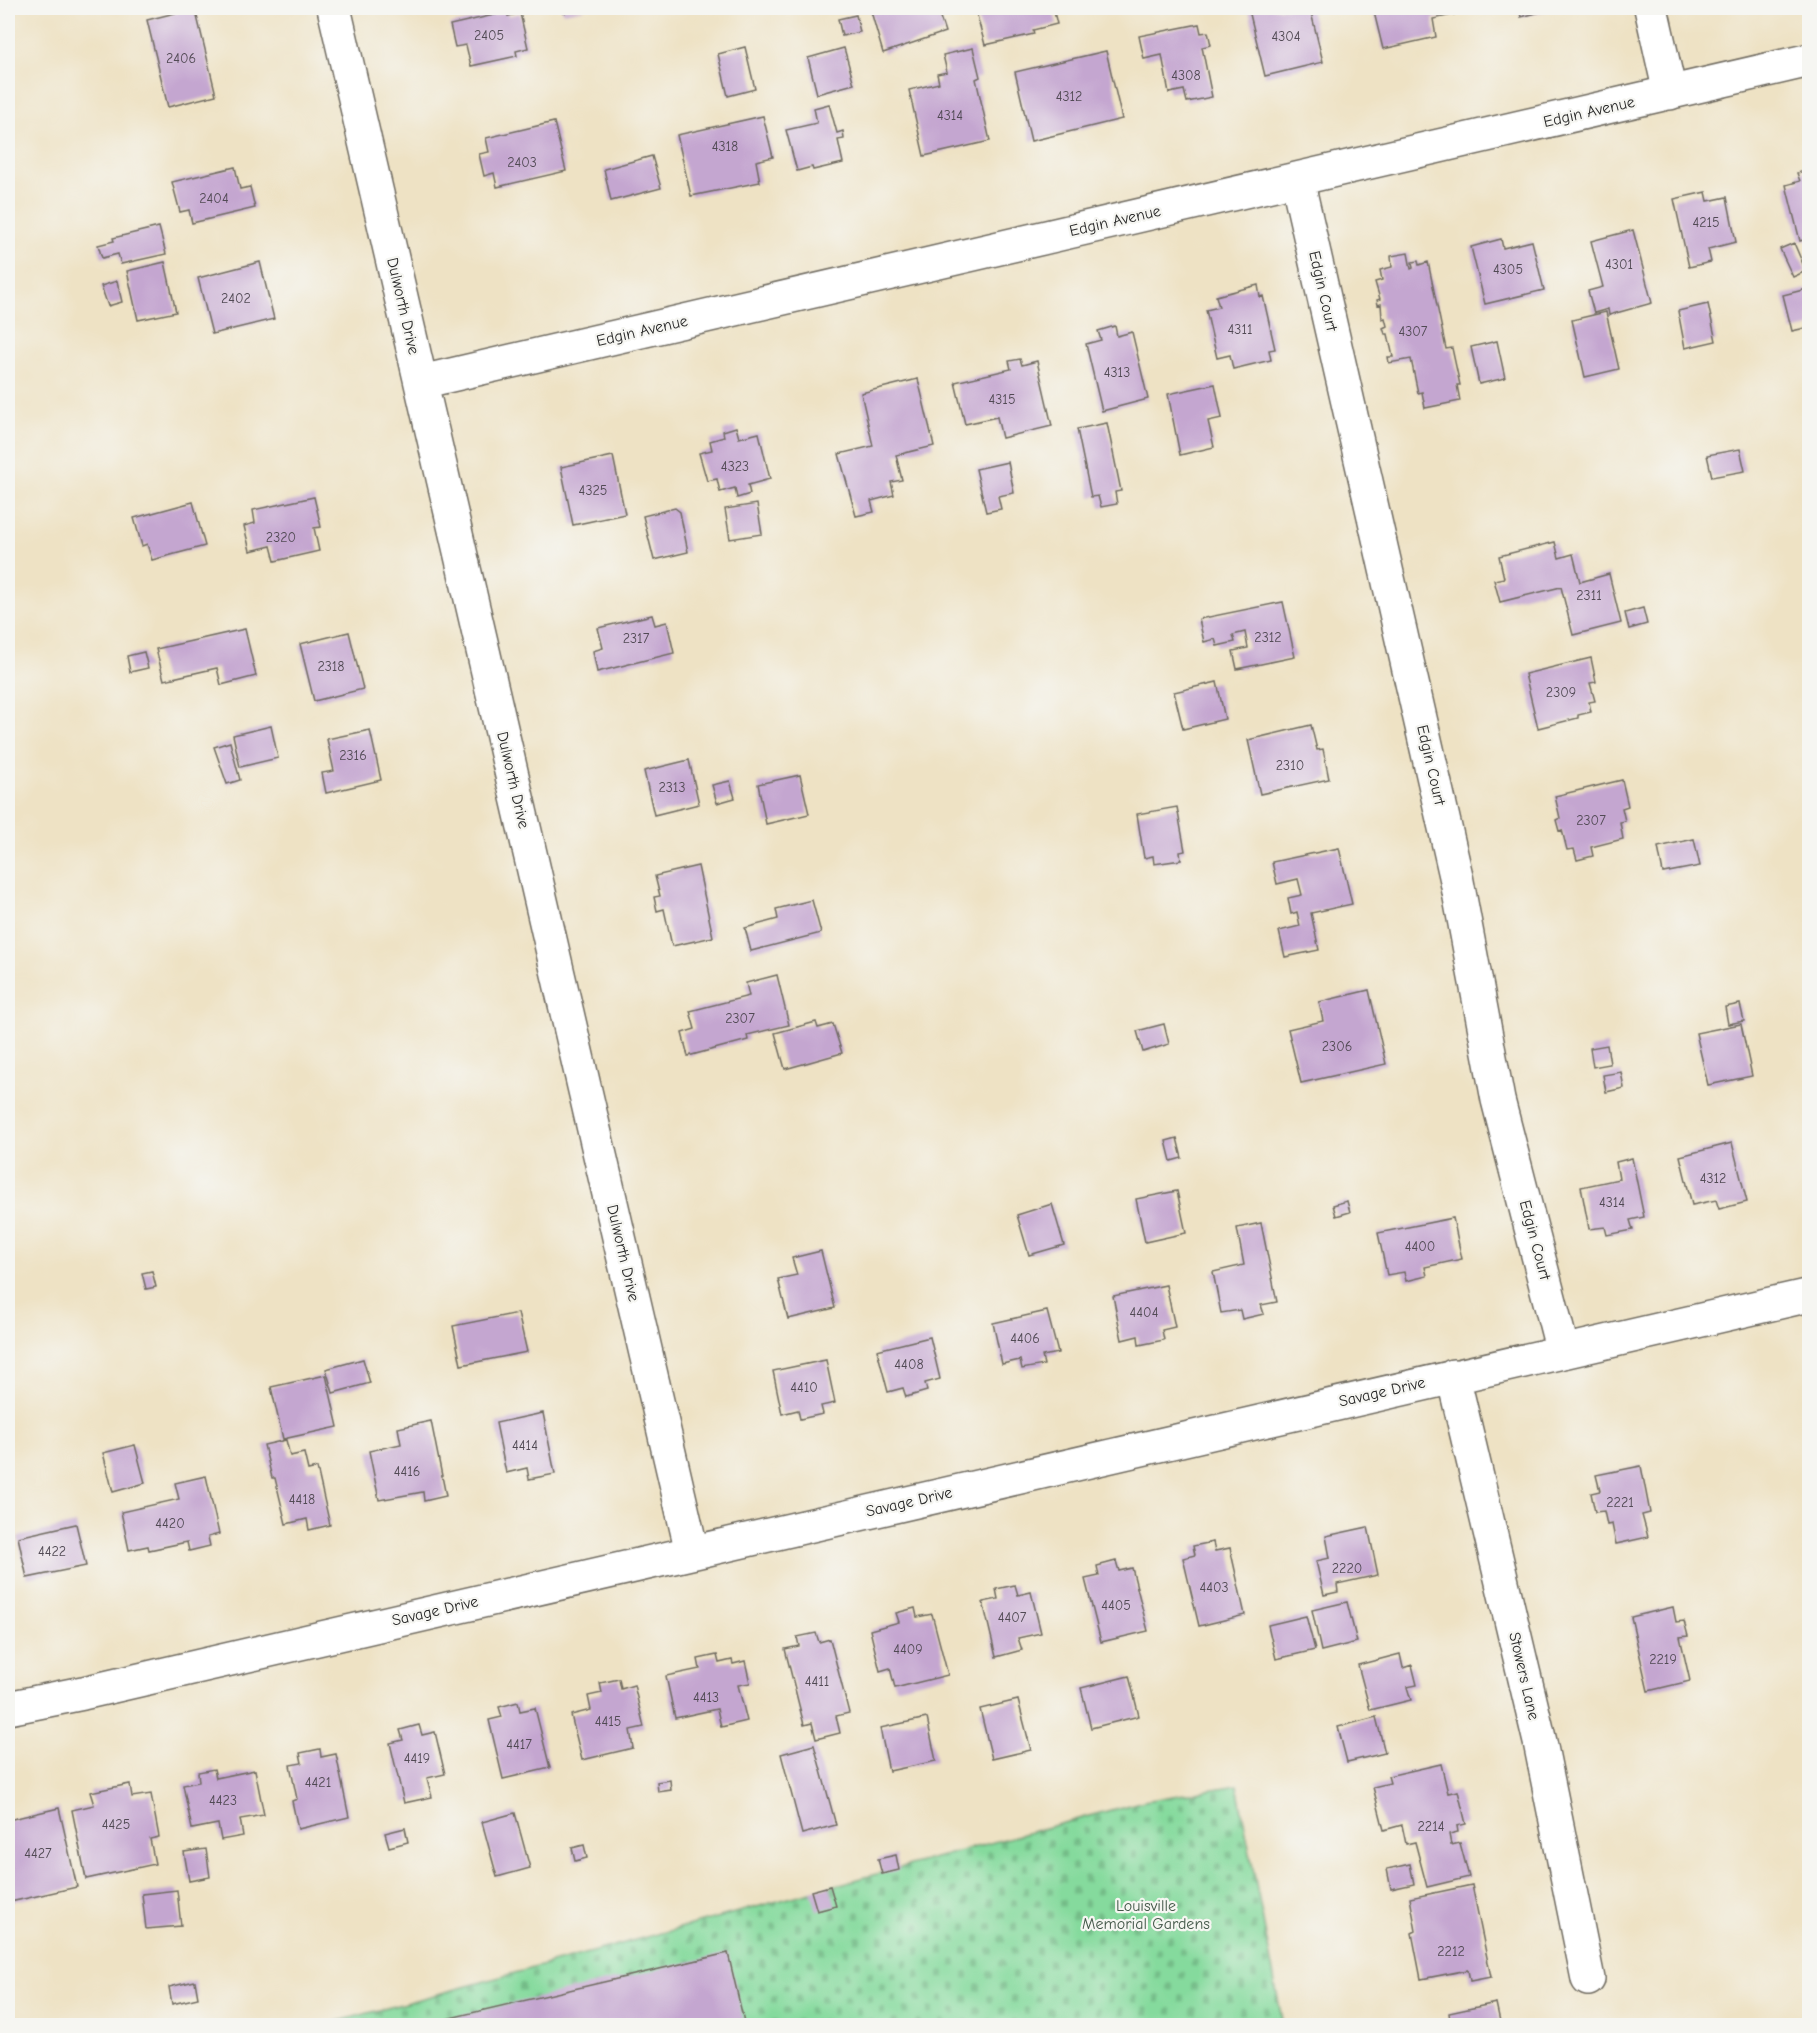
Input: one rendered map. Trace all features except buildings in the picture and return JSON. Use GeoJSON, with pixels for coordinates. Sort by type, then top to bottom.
{"type":"FeatureCollection","features":[{"type":"Feature","properties":{"kind":"street","name":"Dulworth Drive"},"geometry":{"type":"LineString","coordinates":[[334,8],[692,1552]]}},
{"type":"Feature","properties":{"kind":"street"},"geometry":{"type":"LineString","coordinates":[[1651,8],[1670,93]]}},
{"type":"Feature","properties":{"kind":"street","name":"Edgin Avenue"},"geometry":{"type":"LineString","coordinates":[[421,382],[1809,60]]}},
{"type":"Feature","properties":{"kind":"street","name":"Edgin Court"},"geometry":{"type":"LineString","coordinates":[[1297,179],[1456,876],[1498,1100],[1563,1352]]}},
{"type":"Feature","properties":{"kind":"street","name":"Savage Drive"},"geometry":{"type":"LineString","coordinates":[[8,1708],[1809,1295]]}},
{"type":"Feature","properties":{"kind":"street","name":"Stowers Lane"},"geometry":{"type":"LineString","coordinates":[[1453,1376],[1540,1742],[1588,1978]]}},
{"type":"Feature","properties":{"kind":"green space","name":"Louisville Memorial Gardens"},"geometry":{"type":"Polygon","coordinates":[[[1237,1785],[1283,2025],[321,2026],[1144,1801],[1237,1785]]]}}]}
